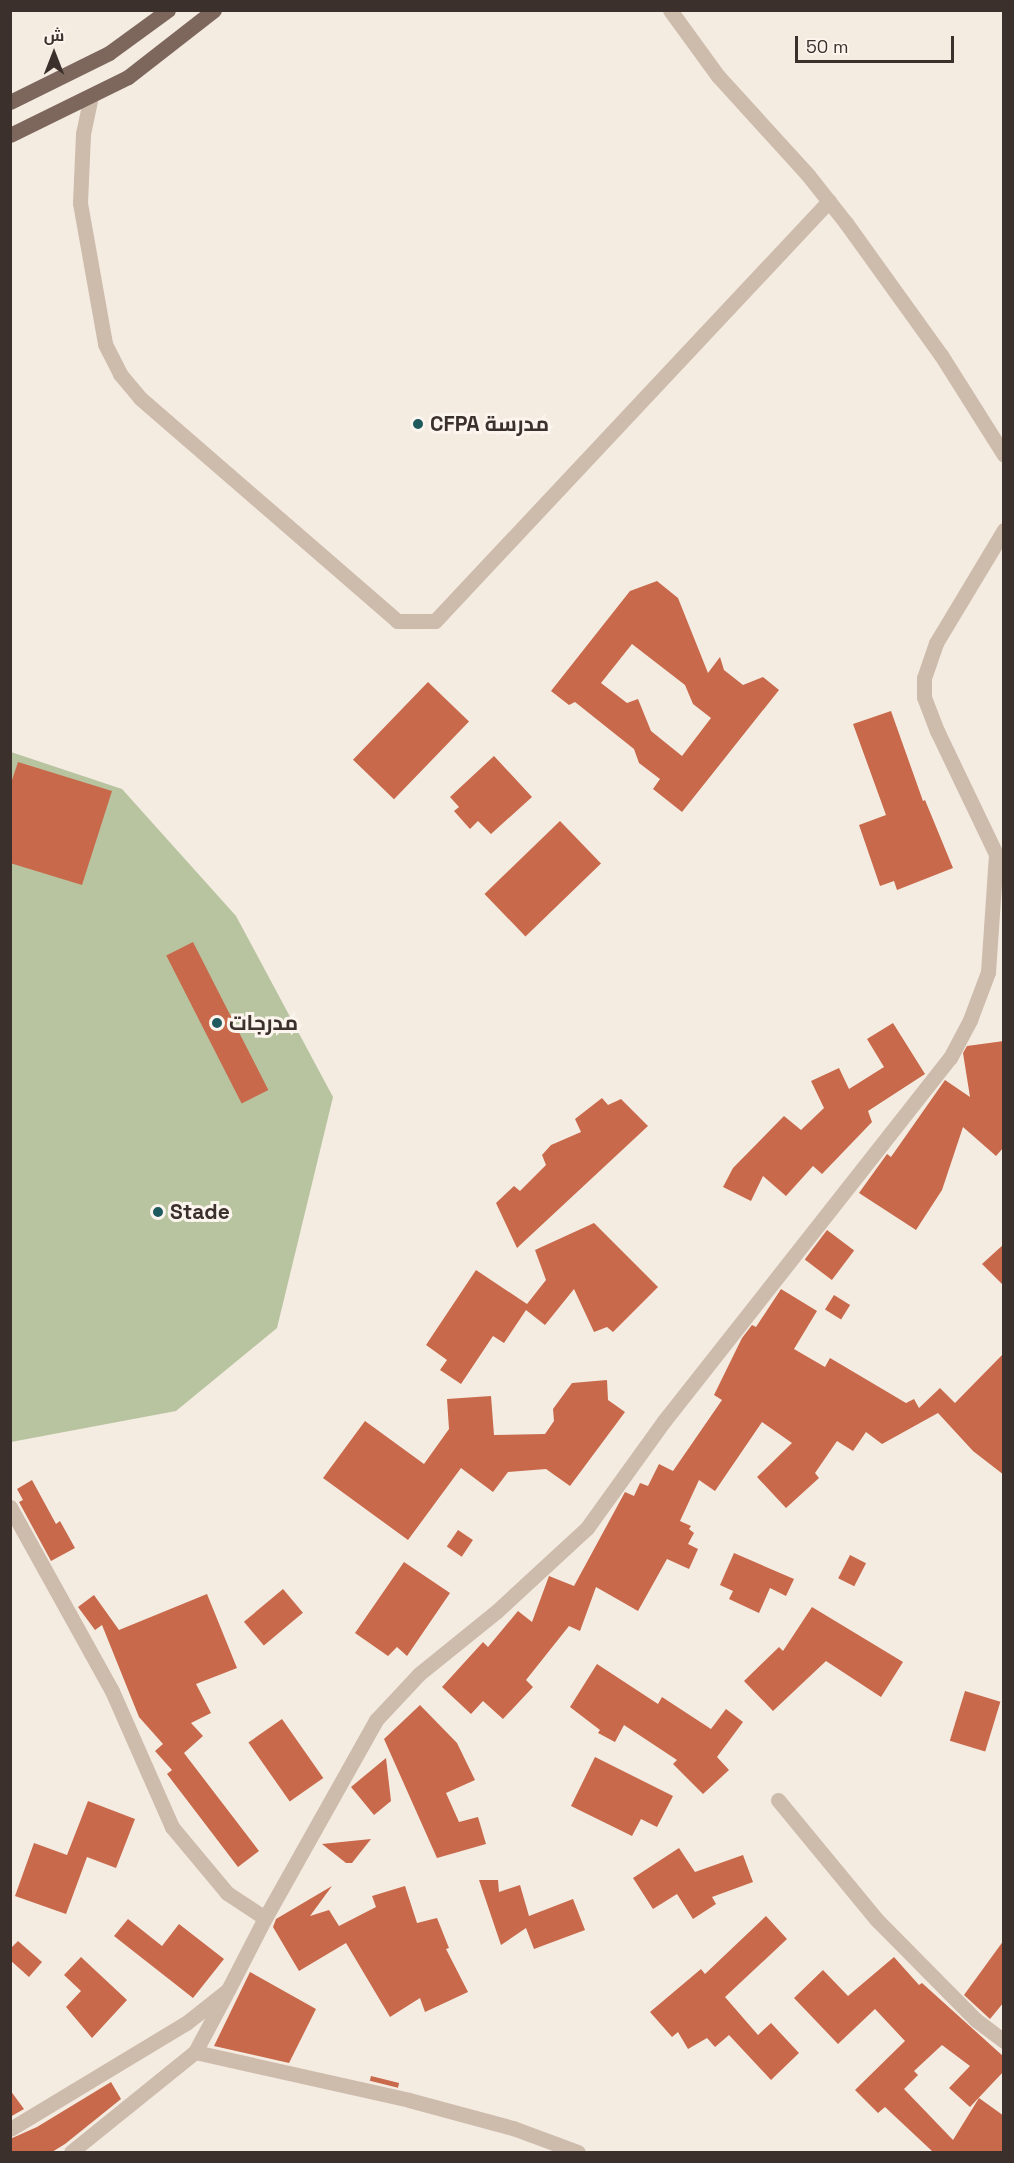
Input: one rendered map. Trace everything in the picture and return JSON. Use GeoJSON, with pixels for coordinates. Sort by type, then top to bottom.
{"type":"FeatureCollection","features":[{"type":"Feature","properties":{"kind":"main road"},"geometry":{"type":"LineString","coordinates":[[10,102],[109,53],[168,10]]}},
{"type":"Feature","properties":{"kind":"main road"},"geometry":{"type":"LineString","coordinates":[[10,135],[91,96],[164,52],[214,10]]}},
{"type":"Feature","properties":{"kind":"street"},"geometry":{"type":"LineString","coordinates":[[670,10],[725,84],[829,201],[941,355],[1004,455]]}},
{"type":"Feature","properties":{"kind":"street"},"geometry":{"type":"LineString","coordinates":[[91,96],[83,134],[80,202],[105,344],[120,374],[140,398],[397,621],[435,621],[829,201]]}},
{"type":"Feature","properties":{"kind":"street"},"geometry":{"type":"LineString","coordinates":[[1004,530],[936,643],[924,678],[924,697],[937,731],[996,854],[1004,907]]}},
{"type":"Feature","properties":{"kind":"street"},"geometry":{"type":"LineString","coordinates":[[71,2152],[195,2052],[265,1918],[376,1720],[419,1674],[497,1611],[587,1528],[671,1413],[950,1058],[970,1020],[988,972],[996,854]]}},
{"type":"Feature","properties":{"kind":"street"},"geometry":{"type":"LineString","coordinates":[[10,1507],[112,1691],[172,1827],[227,1893],[265,1918]]}},
{"type":"Feature","properties":{"kind":"street"},"geometry":{"type":"LineString","coordinates":[[778,1800],[877,1920],[976,2020],[1004,2041]]}},
{"type":"Feature","properties":{"kind":"street"},"geometry":{"type":"LineString","coordinates":[[10,2128],[186,2023],[228,1990]]}},
{"type":"Feature","properties":{"kind":"street"},"geometry":{"type":"LineString","coordinates":[[195,2052],[410,2100],[513,2128],[578,2152]]}},
{"type":"Feature","properties":{"kind":"green space","name":"Stade"},"geometry":{"type":"Polygon","coordinates":[[[11,752],[122,789],[236,916],[333,1097],[277,1328],[176,1411],[11,1442],[11,752]]]}},
{"type":"Feature","properties":{"kind":"building"},"geometry":{"type":"Polygon","coordinates":[[[657,581],[678,598],[708,673],[720,657],[724,670],[743,685],[763,677],[779,690],[682,812],[653,789],[660,779],[639,763],[634,749],[575,702],[569,705],[551,691],[630,591],[657,581]],[[632,644],[601,683],[627,703],[638,699],[651,731],[682,756],[711,718],[693,704],[685,685],[632,644]]]}},
{"type":"Feature","properties":{"kind":"building"},"geometry":{"type":"Polygon","coordinates":[[[428,682],[469,722],[394,799],[353,760],[428,682]]]}},
{"type":"Feature","properties":{"kind":"building"},"geometry":{"type":"Polygon","coordinates":[[[891,711],[923,801],[925,800],[953,868],[897,890],[894,881],[880,886],[859,825],[886,815],[853,724],[891,711]]]}},
{"type":"Feature","properties":{"kind":"building"},"geometry":{"type":"Polygon","coordinates":[[[494,756],[532,797],[491,834],[478,821],[470,829],[454,811],[459,807],[450,797],[494,756]]]}},
{"type":"Feature","properties":{"kind":"building"},"geometry":{"type":"Polygon","coordinates":[[[18,762],[112,791],[82,885],[10,863],[10,786],[18,762]]]}},
{"type":"Feature","properties":{"kind":"building"},"geometry":{"type":"Polygon","coordinates":[[[560,821],[601,863],[525,936],[484,894],[560,821]]]}},
{"type":"Feature","properties":{"kind":"building","name":"مدرجات"},"geometry":{"type":"Polygon","coordinates":[[[193,942],[268,1090],[242,1104],[166,956],[193,942]]]}},
{"type":"Feature","properties":{"kind":"building"},"geometry":{"type":"Polygon","coordinates":[[[893,1023],[925,1074],[868,1111],[872,1122],[822,1174],[813,1166],[786,1196],[763,1176],[751,1201],[723,1187],[733,1168],[784,1116],[801,1130],[824,1108],[811,1081],[839,1068],[849,1089],[884,1067],[867,1039],[893,1023]]]}},
{"type":"Feature","properties":{"kind":"building"},"geometry":{"type":"Polygon","coordinates":[[[1004,1041],[1004,1147],[996,1156],[963,1127],[942,1190],[916,1230],[859,1193],[887,1154],[891,1157],[945,1080],[970,1097],[963,1053],[967,1046],[1004,1041]]]}},
{"type":"Feature","properties":{"kind":"building"},"geometry":{"type":"Polygon","coordinates":[[[602,1098],[608,1105],[621,1099],[648,1126],[517,1248],[496,1203],[514,1186],[520,1191],[546,1165],[542,1155],[551,1145],[581,1132],[575,1119],[602,1098]]]}},
{"type":"Feature","properties":{"kind":"building"},"geometry":{"type":"Polygon","coordinates":[[[594,1223],[658,1287],[613,1332],[607,1327],[594,1332],[574,1289],[545,1325],[526,1310],[504,1343],[493,1336],[461,1384],[440,1370],[447,1360],[426,1345],[476,1270],[527,1304],[546,1280],[535,1250],[594,1223]]]}},
{"type":"Feature","properties":{"kind":"building"},"geometry":{"type":"Polygon","coordinates":[[[827,1230],[854,1250],[832,1280],[805,1260],[827,1230]]]}},
{"type":"Feature","properties":{"kind":"building"},"geometry":{"type":"Polygon","coordinates":[[[1004,1244],[1004,1286],[982,1264],[1004,1244]]]}},
{"type":"Feature","properties":{"kind":"building"},"geometry":{"type":"Polygon","coordinates":[[[781,1289],[817,1311],[794,1349],[825,1367],[830,1358],[906,1403],[914,1399],[919,1408],[940,1388],[955,1403],[1004,1353],[1004,1475],[973,1451],[938,1413],[882,1444],[866,1432],[853,1451],[837,1441],[815,1473],[819,1478],[786,1508],[757,1477],[792,1443],[762,1422],[715,1491],[699,1480],[680,1521],[691,1526],[689,1529],[694,1533],[688,1544],[698,1549],[689,1569],[667,1559],[638,1611],[596,1587],[580,1631],[569,1626],[526,1680],[533,1687],[503,1719],[483,1701],[471,1714],[442,1687],[483,1642],[488,1647],[518,1611],[532,1622],[549,1576],[574,1586],[625,1492],[634,1496],[640,1483],[648,1486],[659,1464],[673,1471],[722,1400],[714,1395],[742,1338],[752,1325],[756,1327],[781,1289]]]}},
{"type":"Feature","properties":{"kind":"building"},"geometry":{"type":"Polygon","coordinates":[[[834,1295],[850,1305],[841,1319],[825,1309],[834,1295]]]}},
{"type":"Feature","properties":{"kind":"building"},"geometry":{"type":"Polygon","coordinates":[[[607,1380],[608,1400],[625,1412],[570,1486],[546,1469],[508,1472],[493,1492],[461,1468],[408,1540],[323,1478],[365,1421],[424,1464],[449,1429],[447,1399],[491,1396],[494,1435],[545,1434],[554,1421],[553,1409],[572,1383],[607,1380]]]}},
{"type":"Feature","properties":{"kind":"building"},"geometry":{"type":"Polygon","coordinates":[[[32,1480],[56,1524],[60,1521],[75,1548],[51,1561],[19,1502],[23,1500],[17,1489],[32,1480]]]}},
{"type":"Feature","properties":{"kind":"building"},"geometry":{"type":"Polygon","coordinates":[[[458,1530],[473,1540],[462,1557],[447,1547],[458,1530]]]}},
{"type":"Feature","properties":{"kind":"building"},"geometry":{"type":"Polygon","coordinates":[[[734,1553],[794,1579],[786,1596],[770,1588],[759,1613],[729,1599],[733,1591],[720,1585],[734,1553]]]}},
{"type":"Feature","properties":{"kind":"building"},"geometry":{"type":"Polygon","coordinates":[[[850,1555],[866,1563],[854,1586],[838,1578],[850,1555]]]}},
{"type":"Feature","properties":{"kind":"building"},"geometry":{"type":"Polygon","coordinates":[[[404,1562],[450,1593],[407,1656],[397,1647],[388,1656],[355,1633],[404,1562]]]}},
{"type":"Feature","properties":{"kind":"building"},"geometry":{"type":"Polygon","coordinates":[[[283,1589],[303,1613],[264,1646],[244,1622],[283,1589]]]}},
{"type":"Feature","properties":{"kind":"building"},"geometry":{"type":"Polygon","coordinates":[[[207,1594],[237,1668],[196,1684],[211,1713],[191,1723],[203,1736],[184,1753],[259,1851],[238,1867],[167,1774],[172,1770],[155,1751],[163,1744],[139,1717],[102,1625],[95,1630],[78,1607],[94,1595],[119,1630],[207,1594]]]}},
{"type":"Feature","properties":{"kind":"building"},"geometry":{"type":"Polygon","coordinates":[[[812,1607],[903,1662],[881,1697],[826,1661],[773,1711],[744,1681],[779,1647],[783,1651],[812,1607]]]}},
{"type":"Feature","properties":{"kind":"building"},"geometry":{"type":"Polygon","coordinates":[[[597,1664],[658,1704],[662,1697],[711,1729],[726,1709],[743,1722],[717,1757],[729,1770],[703,1794],[673,1764],[677,1760],[624,1725],[615,1742],[598,1733],[600,1730],[570,1707],[597,1664]]]}},
{"type":"Feature","properties":{"kind":"building"},"geometry":{"type":"Polygon","coordinates":[[[965,1691],[1000,1702],[985,1752],[950,1741],[965,1691]]]}},
{"type":"Feature","properties":{"kind":"building"},"geometry":{"type":"Polygon","coordinates":[[[420,1705],[457,1743],[475,1780],[446,1793],[459,1822],[478,1817],[486,1844],[437,1858],[384,1739],[420,1705]]]}},
{"type":"Feature","properties":{"kind":"building"},"geometry":{"type":"Polygon","coordinates":[[[282,1719],[323,1778],[290,1801],[248,1743],[282,1719]]]}},
{"type":"Feature","properties":{"kind":"building"},"geometry":{"type":"Polygon","coordinates":[[[595,1757],[673,1796],[657,1827],[641,1819],[632,1836],[571,1806],[595,1757]]]}},
{"type":"Feature","properties":{"kind":"building"},"geometry":{"type":"Polygon","coordinates":[[[386,1758],[391,1801],[374,1815],[351,1787],[386,1758]]]}},
{"type":"Feature","properties":{"kind":"building"},"geometry":{"type":"Polygon","coordinates":[[[88,1801],[135,1819],[116,1868],[87,1857],[66,1914],[15,1896],[34,1843],[67,1855],[88,1801]]]}},
{"type":"Feature","properties":{"kind":"building"},"geometry":{"type":"Polygon","coordinates":[[[371,1839],[352,1863],[346,1863],[322,1844],[371,1839]]]}},
{"type":"Feature","properties":{"kind":"building"},"geometry":{"type":"Polygon","coordinates":[[[679,1848],[695,1872],[743,1855],[753,1882],[712,1897],[716,1904],[693,1919],[677,1894],[653,1909],[633,1878],[679,1848]]]}},
{"type":"Feature","properties":{"kind":"building"},"geometry":{"type":"Polygon","coordinates":[[[479,1880],[498,1880],[499,1892],[520,1885],[529,1916],[573,1899],[585,1930],[534,1949],[526,1928],[501,1945],[479,1880]]]}},
{"type":"Feature","properties":{"kind":"building"},"geometry":{"type":"Polygon","coordinates":[[[332,1886],[310,1916],[329,1910],[339,1926],[376,1907],[372,1896],[405,1886],[417,1923],[437,1918],[449,1948],[446,1949],[468,1992],[425,2012],[420,1998],[390,2017],[346,1943],[299,1971],[273,1927],[276,1919],[332,1886]]]}},
{"type":"Feature","properties":{"kind":"building"},"geometry":{"type":"Polygon","coordinates":[[[766,1916],[787,1939],[725,1997],[758,2035],[771,2023],[799,2053],[771,2080],[729,2035],[715,2047],[707,2038],[688,2049],[678,2032],[672,2037],[650,2012],[701,1969],[705,1974],[766,1916]]]}},
{"type":"Feature","properties":{"kind":"building"},"geometry":{"type":"Polygon","coordinates":[[[128,1919],[162,1946],[179,1924],[224,1959],[193,1998],[114,1936],[128,1919]]]}},
{"type":"Feature","properties":{"kind":"building"},"geometry":{"type":"Polygon","coordinates":[[[1004,1940],[1004,2002],[990,2019],[964,1995],[1004,1940]]]}},
{"type":"Feature","properties":{"kind":"building"},"geometry":{"type":"Polygon","coordinates":[[[18,1941],[42,1962],[29,1977],[10,1960],[10,1949],[18,1941]]]}},
{"type":"Feature","properties":{"kind":"building"},"geometry":{"type":"Polygon","coordinates":[[[81,1957],[127,2000],[92,2038],[66,2007],[81,1991],[64,1975],[81,1957]]]}},
{"type":"Feature","properties":{"kind":"building"},"geometry":{"type":"Polygon","coordinates":[[[894,1957],[919,1985],[922,1983],[1004,2057],[1004,2071],[970,2107],[949,2088],[970,2066],[942,2045],[914,2071],[918,2075],[904,2089],[953,2140],[979,2098],[1004,2116],[1004,2152],[933,2152],[885,2107],[878,2113],[855,2090],[905,2041],[875,2009],[838,2044],[794,1998],[823,1970],[848,1996],[894,1957]]]}},
{"type":"Feature","properties":{"kind":"building"},"geometry":{"type":"Polygon","coordinates":[[[250,1972],[316,2009],[289,2063],[214,2046],[250,1972]]]}},
{"type":"Feature","properties":{"kind":"building"},"geometry":{"type":"Polygon","coordinates":[[[371,2076],[399,2083],[398,2088],[370,2081],[371,2076]]]}},
{"type":"Feature","properties":{"kind":"building"},"geometry":{"type":"Polygon","coordinates":[[[111,2082],[121,2099],[65,2144],[52,2152],[10,2152],[10,2139],[37,2127],[111,2082]]]}},
{"type":"Feature","properties":{"kind":"building"},"geometry":{"type":"Polygon","coordinates":[[[10,2090],[24,2109],[10,2117],[10,2090]]]}},
{"type":"Feature","properties":{"kind":"place","name":"CFPA مدرسة"},"geometry":{"type":"Point","coordinates":[418,424]}},
{"type":"Feature","properties":{"kind":"place","name":"مدرجات"},"geometry":{"type":"Point","coordinates":[217,1023]}},
{"type":"Feature","properties":{"kind":"place","name":"Stade"},"geometry":{"type":"Point","coordinates":[158,1212]}}]}
